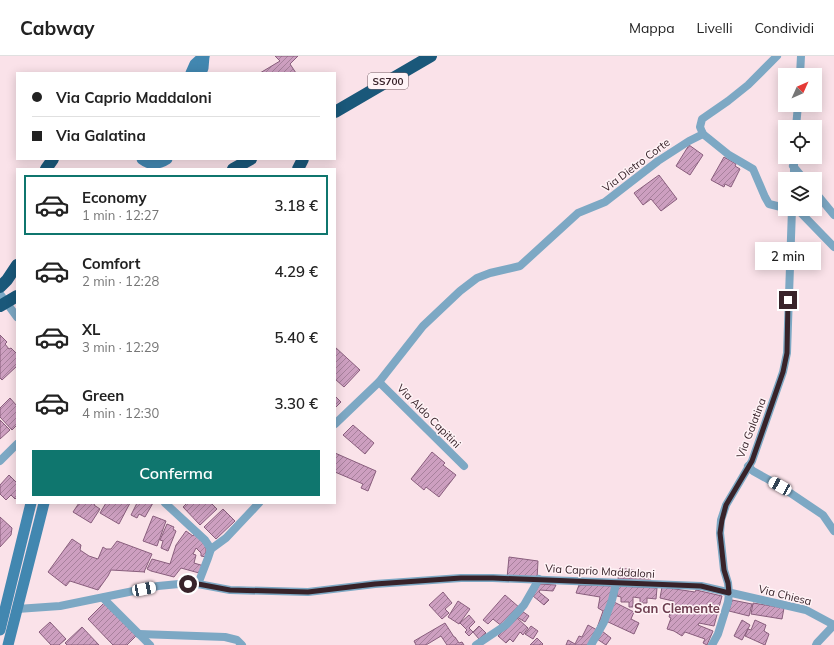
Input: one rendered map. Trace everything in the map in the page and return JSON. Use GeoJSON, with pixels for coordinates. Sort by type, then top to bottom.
{"type":"FeatureCollection","features":[{"type":"Feature","properties":{"kind":"highway","name":"SS700"},"geometry":{"type":"LineString","coordinates":[[340,109],[431,56]]}},
{"type":"Feature","properties":{"kind":"highway"},"geometry":{"type":"LineString","coordinates":[[235,168],[249,160]]}},
{"type":"Feature","properties":{"kind":"highway"},"geometry":{"type":"LineString","coordinates":[[0,287],[7,280],[16,266]]}},
{"type":"Feature","properties":{"kind":"highway"},"geometry":{"type":"LineString","coordinates":[[0,306],[16,297]]}},
{"type":"Feature","properties":{"kind":"main road"},"geometry":{"type":"LineString","coordinates":[[191,72],[195,64],[204,56]]}},
{"type":"Feature","properties":{"kind":"main road"},"geometry":{"type":"LineString","coordinates":[[201,72],[204,56]]}},
{"type":"Feature","properties":{"kind":"main road"},"geometry":{"type":"LineString","coordinates":[[142,163],[162,164]]}},
{"type":"Feature","properties":{"kind":"main road"},"geometry":{"type":"LineString","coordinates":[[14,622],[1,624],[3,608],[31,504]]}},
{"type":"Feature","properties":{"kind":"main road"},"geometry":{"type":"LineString","coordinates":[[8,645],[44,504]]}},
{"type":"Feature","properties":{"kind":"main road"},"geometry":{"type":"LineString","coordinates":[[3,608],[17,609]]}},
{"type":"Feature","properties":{"kind":"street"},"geometry":{"type":"LineString","coordinates":[[777,56],[748,85],[702,119],[700,127],[703,134],[729,155],[753,169],[765,197],[770,204],[778,206]]}},
{"type":"Feature","properties":{"kind":"street"},"geometry":{"type":"LineString","coordinates":[[800,68],[801,56]]}},
{"type":"Feature","properties":{"kind":"street","name":"Via Dietro Corte"},"geometry":{"type":"LineString","coordinates":[[336,423],[379,382],[423,326],[460,291],[477,278],[490,273],[520,266],[578,213],[605,202],[658,161],[689,141],[703,134]]}},
{"type":"Feature","properties":{"kind":"street"},"geometry":{"type":"LineString","coordinates":[[793,166],[793,172]]}},
{"type":"Feature","properties":{"kind":"street"},"geometry":{"type":"LineString","coordinates":[[793,166],[798,172]]}},
{"type":"Feature","properties":{"kind":"street"},"geometry":{"type":"LineString","coordinates":[[822,200],[834,215]]}},
{"type":"Feature","properties":{"kind":"street","name":"Via Galatina"},"geometry":{"type":"LineString","coordinates":[[712,645],[718,634],[728,602],[729,593],[724,570],[720,533],[722,520],[726,505],[752,461],[783,372],[787,353],[790,216]]}},
{"type":"Feature","properties":{"kind":"street"},"geometry":{"type":"LineString","coordinates":[[804,216],[834,247]]}},
{"type":"Feature","properties":{"kind":"street"},"geometry":{"type":"LineString","coordinates":[[0,294],[16,316]]}},
{"type":"Feature","properties":{"kind":"street","name":"Via Aldo Capitini"},"geometry":{"type":"LineString","coordinates":[[379,382],[464,466]]}},
{"type":"Feature","properties":{"kind":"street"},"geometry":{"type":"LineString","coordinates":[[0,462],[16,445]]}},
{"type":"Feature","properties":{"kind":"street"},"geometry":{"type":"LineString","coordinates":[[748,466],[823,516],[834,531]]}},
{"type":"Feature","properties":{"kind":"street"},"geometry":{"type":"LineString","coordinates":[[165,504],[205,540],[211,548]]}},
{"type":"Feature","properties":{"kind":"street"},"geometry":{"type":"LineString","coordinates":[[198,584],[211,548],[226,538],[258,504]]}},
{"type":"Feature","properties":{"kind":"street","name":"Via Caprio Maddaloni"},"geometry":{"type":"LineString","coordinates":[[17,609],[60,606],[158,586],[179,584],[198,584],[230,590],[308,592],[375,584],[461,578],[539,579],[616,584],[701,586],[729,593]]}},
{"type":"Feature","properties":{"kind":"street"},"geometry":{"type":"LineString","coordinates":[[476,645],[506,625],[524,604],[539,579]]}},
{"type":"Feature","properties":{"kind":"street"},"geometry":{"type":"LineString","coordinates":[[591,645],[604,622],[616,584]]}},
{"type":"Feature","properties":{"kind":"street","name":"Via Chiesa"},"geometry":{"type":"LineString","coordinates":[[729,593],[806,610],[834,625]]}},
{"type":"Feature","properties":{"kind":"street"},"geometry":{"type":"LineString","coordinates":[[103,598],[150,645]]}},
{"type":"Feature","properties":{"kind":"street"},"geometry":{"type":"LineString","coordinates":[[816,645],[834,625]]}},
{"type":"Feature","properties":{"kind":"street"},"geometry":{"type":"LineString","coordinates":[[139,634],[225,637],[237,640],[242,645]]}},
{"type":"Feature","properties":{"kind":"building"},"geometry":{"type":"Polygon","coordinates":[[[275,56],[298,56],[290,64],[295,72],[262,72],[280,61],[275,56]]]}},
{"type":"Feature","properties":{"kind":"building"},"geometry":{"type":"Polygon","coordinates":[[[689,145],[703,155],[690,175],[676,166],[689,145]]]}},
{"type":"Feature","properties":{"kind":"building"},"geometry":{"type":"Polygon","coordinates":[[[724,157],[736,164],[735,166],[740,169],[731,187],[725,184],[724,187],[711,180],[724,157]]]}},
{"type":"Feature","properties":{"kind":"building"},"geometry":{"type":"Polygon","coordinates":[[[659,175],[677,199],[661,211],[651,199],[643,205],[634,193],[659,175]]]}},
{"type":"Feature","properties":{"kind":"building"},"geometry":{"type":"Polygon","coordinates":[[[0,335],[7,342],[5,344],[9,349],[11,348],[16,353],[16,367],[2,380],[0,378],[0,335]]]}},
{"type":"Feature","properties":{"kind":"building"},"geometry":{"type":"Polygon","coordinates":[[[336,348],[360,370],[344,387],[336,380],[336,348]]]}},
{"type":"Feature","properties":{"kind":"building"},"geometry":{"type":"Polygon","coordinates":[[[336,397],[341,402],[336,407],[336,397]]]}},
{"type":"Feature","properties":{"kind":"building"},"geometry":{"type":"Polygon","coordinates":[[[10,398],[16,405],[16,426],[12,430],[0,417],[0,408],[10,398]]]}},
{"type":"Feature","properties":{"kind":"building"},"geometry":{"type":"Polygon","coordinates":[[[0,420],[10,430],[0,439],[0,420]]]}},
{"type":"Feature","properties":{"kind":"building"},"geometry":{"type":"Polygon","coordinates":[[[353,425],[374,443],[365,454],[343,435],[353,425]]]}},
{"type":"Feature","properties":{"kind":"building"},"geometry":{"type":"Polygon","coordinates":[[[432,452],[445,463],[443,465],[456,475],[439,497],[426,487],[424,490],[411,479],[432,452]]]}},
{"type":"Feature","properties":{"kind":"building"},"geometry":{"type":"Polygon","coordinates":[[[336,453],[376,471],[368,491],[361,488],[363,484],[336,472],[336,453]]]}},
{"type":"Feature","properties":{"kind":"building"},"geometry":{"type":"Polygon","coordinates":[[[9,475],[16,482],[16,498],[15,499],[11,495],[6,500],[0,494],[0,485],[9,475]]]}},
{"type":"Feature","properties":{"kind":"building"},"geometry":{"type":"Polygon","coordinates":[[[78,504],[94,504],[100,509],[91,523],[73,512],[78,504]]]}},
{"type":"Feature","properties":{"kind":"building"},"geometry":{"type":"Polygon","coordinates":[[[105,504],[129,504],[119,524],[100,513],[105,504]]]}},
{"type":"Feature","properties":{"kind":"building"},"geometry":{"type":"Polygon","coordinates":[[[136,504],[152,504],[145,517],[139,514],[137,518],[131,515],[136,504]]]}},
{"type":"Feature","properties":{"kind":"building"},"geometry":{"type":"Polygon","coordinates":[[[186,504],[212,504],[217,509],[200,525],[183,507],[186,504]]]}},
{"type":"Feature","properties":{"kind":"building"},"geometry":{"type":"Polygon","coordinates":[[[223,509],[235,521],[216,539],[204,527],[223,509]]]}},
{"type":"Feature","properties":{"kind":"building"},"geometry":{"type":"Polygon","coordinates":[[[153,516],[166,521],[157,546],[143,541],[153,516]]]}},
{"type":"Feature","properties":{"kind":"building"},"geometry":{"type":"Polygon","coordinates":[[[0,517],[12,528],[11,535],[0,547],[0,517]]]}},
{"type":"Feature","properties":{"kind":"building"},"geometry":{"type":"Polygon","coordinates":[[[167,524],[174,527],[173,529],[176,531],[168,551],[161,548],[163,541],[160,540],[167,524]]]}},
{"type":"Feature","properties":{"kind":"building"},"geometry":{"type":"Polygon","coordinates":[[[186,531],[193,536],[194,534],[206,546],[206,557],[201,556],[201,553],[196,548],[193,554],[196,555],[194,563],[204,566],[199,573],[181,568],[174,577],[147,569],[152,559],[170,564],[176,545],[186,531]]]}},
{"type":"Feature","properties":{"kind":"building"},"geometry":{"type":"Polygon","coordinates":[[[72,539],[81,545],[80,550],[89,556],[98,559],[103,547],[106,549],[111,549],[117,541],[152,554],[144,572],[111,570],[98,590],[70,581],[66,586],[48,572],[72,539]]]}},
{"type":"Feature","properties":{"kind":"building"},"geometry":{"type":"Polygon","coordinates":[[[509,557],[538,561],[537,579],[507,578],[509,557]]]}},
{"type":"Feature","properties":{"kind":"building"},"geometry":{"type":"Polygon","coordinates":[[[620,568],[651,573],[651,579],[618,579],[620,568]]]}},
{"type":"Feature","properties":{"kind":"building"},"geometry":{"type":"Polygon","coordinates":[[[540,584],[556,585],[553,591],[540,590],[539,592],[549,600],[544,605],[533,596],[540,584]]]}},
{"type":"Feature","properties":{"kind":"building"},"geometry":{"type":"Polygon","coordinates":[[[579,585],[614,586],[600,628],[597,628],[603,611],[598,608],[600,597],[576,593],[579,585]]]}},
{"type":"Feature","properties":{"kind":"building"},"geometry":{"type":"Polygon","coordinates":[[[617,586],[657,588],[656,599],[647,598],[647,603],[640,603],[640,598],[633,597],[633,607],[629,607],[629,602],[621,602],[621,597],[617,596],[617,586]]]}},
{"type":"Feature","properties":{"kind":"building"},"geometry":{"type":"Polygon","coordinates":[[[662,587],[695,592],[696,590],[722,596],[714,626],[699,623],[698,625],[713,631],[707,645],[703,643],[705,639],[685,632],[682,636],[667,629],[671,618],[669,617],[673,601],[660,598],[662,587]]]}},
{"type":"Feature","properties":{"kind":"building"},"geometry":{"type":"Polygon","coordinates":[[[443,592],[452,603],[445,609],[449,613],[442,619],[429,605],[443,592]]]}},
{"type":"Feature","properties":{"kind":"building"},"geometry":{"type":"Polygon","coordinates":[[[505,595],[520,608],[503,627],[493,619],[488,624],[483,620],[505,595]]]}},
{"type":"Feature","properties":{"kind":"building"},"geometry":{"type":"Polygon","coordinates":[[[732,600],[752,604],[749,616],[729,611],[732,600]]]}},
{"type":"Feature","properties":{"kind":"building"},"geometry":{"type":"Polygon","coordinates":[[[458,601],[470,609],[459,624],[448,617],[458,601]]]}},
{"type":"Feature","properties":{"kind":"building"},"geometry":{"type":"Polygon","coordinates":[[[105,602],[137,635],[127,645],[113,645],[88,619],[105,602]]]}},
{"type":"Feature","properties":{"kind":"building"},"geometry":{"type":"Polygon","coordinates":[[[614,602],[634,612],[631,619],[639,623],[634,634],[606,621],[614,602]]]}},
{"type":"Feature","properties":{"kind":"building"},"geometry":{"type":"Polygon","coordinates":[[[753,603],[784,608],[782,619],[751,614],[753,603]]]}},
{"type":"Feature","properties":{"kind":"building"},"geometry":{"type":"Polygon","coordinates":[[[522,611],[529,616],[525,622],[517,617],[522,611]]]}},
{"type":"Feature","properties":{"kind":"building"},"geometry":{"type":"Polygon","coordinates":[[[469,615],[475,622],[469,628],[473,632],[469,636],[465,632],[467,630],[460,623],[469,615]]]}},
{"type":"Feature","properties":{"kind":"building"},"geometry":{"type":"Polygon","coordinates":[[[516,617],[528,628],[523,635],[520,632],[513,642],[510,639],[506,643],[498,636],[516,617]]]}},
{"type":"Feature","properties":{"kind":"building"},"geometry":{"type":"Polygon","coordinates":[[[742,620],[750,625],[742,640],[734,636],[742,620]]]}},
{"type":"Feature","properties":{"kind":"building"},"geometry":{"type":"Polygon","coordinates":[[[755,620],[766,625],[764,631],[769,634],[765,645],[745,636],[748,629],[751,630],[755,620]]]}},
{"type":"Feature","properties":{"kind":"building"},"geometry":{"type":"Polygon","coordinates":[[[50,622],[66,639],[59,645],[51,645],[39,632],[50,622]]]}},
{"type":"Feature","properties":{"kind":"building"},"geometry":{"type":"Polygon","coordinates":[[[445,623],[459,643],[462,642],[464,645],[447,645],[441,636],[426,645],[416,645],[414,641],[445,623]]]}},
{"type":"Feature","properties":{"kind":"building"},"geometry":{"type":"Polygon","coordinates":[[[588,625],[597,630],[589,645],[566,645],[568,640],[575,644],[579,636],[582,637],[588,625]]]}},
{"type":"Feature","properties":{"kind":"building"},"geometry":{"type":"Polygon","coordinates":[[[479,626],[486,633],[479,639],[473,632],[479,626]]]}},
{"type":"Feature","properties":{"kind":"building"},"geometry":{"type":"Polygon","coordinates":[[[531,626],[538,631],[533,639],[525,634],[531,626]]]}},
{"type":"Feature","properties":{"kind":"building"},"geometry":{"type":"Polygon","coordinates":[[[82,627],[99,645],[67,645],[65,643],[82,627]]]}},
{"type":"Feature","properties":{"kind":"building"},"geometry":{"type":"Polygon","coordinates":[[[602,631],[611,638],[606,645],[597,639],[602,631]]]}},
{"type":"Feature","properties":{"kind":"building"},"geometry":{"type":"Polygon","coordinates":[[[537,638],[543,644],[542,645],[530,645],[537,638]]]}},
{"type":"Feature","properties":{"kind":"district","name":"San Clemente"},"geometry":{"type":"Point","coordinates":[677,608]}},
{"type":"Feature","properties":{"kind":"route"},"geometry":{"type":"LineString","coordinates":[[188,584],[198,584],[230,590],[308,592],[375,584],[461,578],[493,578],[701,586],[729,593],[724,570],[720,533],[722,520],[726,505],[752,461],[783,372],[787,353],[788,300]]}}]}
